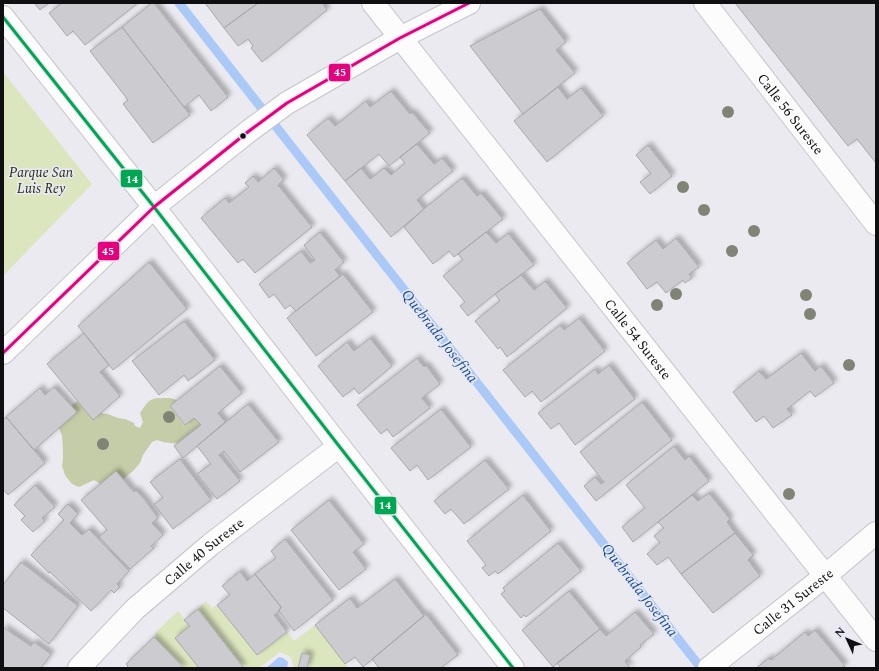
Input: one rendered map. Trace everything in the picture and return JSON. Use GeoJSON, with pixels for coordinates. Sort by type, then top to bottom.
{"type":"FeatureCollection","features":[{"type":"Feature","properties":{"kind":"street","name":"Calle 54 Sureste"},"geometry":{"type":"LineString","coordinates":[[373,3],[876,640]]}},
{"type":"Feature","properties":{"kind":"street"},"geometry":{"type":"LineString","coordinates":[[3,353],[154,207],[249,131],[287,103],[400,38],[469,3]]}},
{"type":"Feature","properties":{"kind":"street","name":"Calle 56 Sureste"},"geometry":{"type":"LineString","coordinates":[[705,3],[876,224]]}},
{"type":"Feature","properties":{"kind":"street"},"geometry":{"type":"LineString","coordinates":[[3,17],[154,207],[513,668]]}},
{"type":"Feature","properties":{"kind":"street","name":"Calle 40 Sureste"},"geometry":{"type":"LineString","coordinates":[[79,668],[135,609],[210,545],[339,446]]}},
{"type":"Feature","properties":{"kind":"street","name":"Calle 31 Sureste"},"geometry":{"type":"LineString","coordinates":[[714,664],[825,576],[876,533]]}},
{"type":"Feature","properties":{"kind":"green space","name":"Parque San Luis Rey"},"geometry":{"type":"Polygon","coordinates":[[[3,72],[92,184],[3,276],[3,72]]]}},
{"type":"Feature","properties":{"kind":"green space"},"geometry":{"type":"Polygon","coordinates":[[[157,398],[170,398],[177,401],[170,406],[184,425],[194,418],[201,425],[178,444],[157,440],[152,442],[143,455],[140,463],[123,479],[116,471],[101,484],[94,480],[79,487],[72,484],[65,475],[62,466],[62,436],[59,428],[71,406],[77,401],[93,419],[101,413],[108,414],[125,419],[134,423],[135,426],[140,428],[143,422],[140,413],[149,401],[157,398]]]}},
{"type":"Feature","properties":{"kind":"green space"},"geometry":{"type":"Polygon","coordinates":[[[206,601],[212,608],[217,605],[257,655],[287,632],[294,641],[315,625],[349,668],[323,668],[314,666],[313,668],[294,668],[291,658],[280,652],[259,668],[242,668],[243,667],[198,609],[206,601]]]}},
{"type":"Feature","properties":{"kind":"green space"},"geometry":{"type":"Polygon","coordinates":[[[178,611],[190,626],[176,638],[199,668],[184,668],[154,637],[156,632],[178,611]]]}},
{"type":"Feature","properties":{"kind":"water"},"geometry":{"type":"Polygon","coordinates":[[[279,657],[288,662],[287,668],[266,668],[279,657]]]}},
{"type":"Feature","properties":{"kind":"building"},"geometry":{"type":"Polygon","coordinates":[[[34,3],[49,3],[40,10],[34,3]]]}},
{"type":"Feature","properties":{"kind":"building"},"geometry":{"type":"Polygon","coordinates":[[[62,3],[138,3],[85,45],[73,31],[67,36],[49,13],[62,3]]]}},
{"type":"Feature","properties":{"kind":"building"},"geometry":{"type":"Polygon","coordinates":[[[154,3],[228,97],[211,111],[199,95],[184,107],[122,27],[154,3]]]}},
{"type":"Feature","properties":{"kind":"building"},"geometry":{"type":"Polygon","coordinates":[[[205,3],[258,3],[224,28],[205,3]]]}},
{"type":"Feature","properties":{"kind":"building"},"geometry":{"type":"Polygon","coordinates":[[[258,3],[322,3],[327,10],[262,62],[251,48],[253,46],[248,39],[238,46],[224,28],[258,3]]]}},
{"type":"Feature","properties":{"kind":"building"},"geometry":{"type":"Polygon","coordinates":[[[735,3],[876,3],[876,163],[857,139],[848,146],[735,3]]]}},
{"type":"Feature","properties":{"kind":"building"},"geometry":{"type":"Polygon","coordinates":[[[540,9],[566,42],[556,50],[575,73],[523,114],[470,46],[540,9]]]}},
{"type":"Feature","properties":{"kind":"building"},"geometry":{"type":"Polygon","coordinates":[[[122,27],[190,115],[153,143],[123,104],[128,100],[90,51],[122,27]]]}},
{"type":"Feature","properties":{"kind":"building"},"geometry":{"type":"Polygon","coordinates":[[[558,87],[567,99],[581,88],[603,116],[547,162],[514,121],[558,87]]]}},
{"type":"Feature","properties":{"kind":"building"},"geometry":{"type":"Polygon","coordinates":[[[391,91],[410,114],[412,112],[430,133],[389,166],[379,154],[345,181],[307,135],[328,118],[335,126],[366,101],[370,107],[391,91]]]}},
{"type":"Feature","properties":{"kind":"building"},"geometry":{"type":"Polygon","coordinates":[[[417,144],[434,164],[442,158],[453,171],[417,200],[424,209],[391,237],[345,181],[361,168],[370,179],[384,168],[391,175],[405,163],[400,157],[417,144]]]}},
{"type":"Feature","properties":{"kind":"building"},"geometry":{"type":"Polygon","coordinates":[[[648,145],[672,176],[650,194],[640,182],[651,174],[636,155],[648,145]]]}},
{"type":"Feature","properties":{"kind":"building"},"geometry":{"type":"Polygon","coordinates":[[[274,168],[284,180],[278,185],[312,227],[255,273],[243,259],[238,263],[201,218],[225,198],[229,203],[249,187],[245,183],[253,176],[258,182],[274,168]]]}},
{"type":"Feature","properties":{"kind":"building"},"geometry":{"type":"Polygon","coordinates":[[[462,178],[477,196],[481,193],[503,219],[454,257],[449,251],[433,264],[404,227],[462,178]]]}},
{"type":"Feature","properties":{"kind":"building"},"geometry":{"type":"Polygon","coordinates":[[[320,232],[344,262],[335,270],[340,276],[296,311],[290,305],[285,309],[274,294],[269,298],[259,284],[301,251],[310,263],[315,260],[304,245],[320,232]]]}},
{"type":"Feature","properties":{"kind":"building"},"geometry":{"type":"Polygon","coordinates":[[[486,232],[496,243],[508,233],[534,265],[468,316],[460,306],[465,302],[443,276],[463,260],[458,254],[486,232]]]}},
{"type":"Feature","properties":{"kind":"building"},"geometry":{"type":"Polygon","coordinates":[[[676,238],[699,267],[689,274],[692,278],[685,283],[683,280],[666,293],[657,282],[647,289],[627,263],[656,240],[663,249],[676,238]]]}},
{"type":"Feature","properties":{"kind":"building"},"geometry":{"type":"Polygon","coordinates":[[[149,262],[187,309],[113,370],[78,326],[149,262]]]}},
{"type":"Feature","properties":{"kind":"building"},"geometry":{"type":"Polygon","coordinates":[[[343,274],[373,312],[316,356],[287,318],[343,274]]]}},
{"type":"Feature","properties":{"kind":"building"},"geometry":{"type":"Polygon","coordinates":[[[521,275],[534,290],[545,281],[567,308],[507,357],[500,347],[498,349],[475,321],[500,301],[495,294],[521,275]]]}},
{"type":"Feature","properties":{"kind":"building"},"geometry":{"type":"Polygon","coordinates":[[[579,318],[605,351],[541,402],[532,391],[525,397],[503,370],[560,325],[564,330],[579,318]]]}},
{"type":"Feature","properties":{"kind":"building"},"geometry":{"type":"Polygon","coordinates":[[[184,321],[215,360],[188,381],[184,375],[159,395],[132,361],[184,321]]]}},
{"type":"Feature","properties":{"kind":"building"},"geometry":{"type":"Polygon","coordinates":[[[84,333],[109,365],[100,372],[120,396],[93,420],[47,364],[84,333]]]}},
{"type":"Feature","properties":{"kind":"building"},"geometry":{"type":"Polygon","coordinates":[[[370,338],[392,366],[359,394],[354,388],[343,397],[318,366],[347,342],[354,351],[370,338]]]}},
{"type":"Feature","properties":{"kind":"building"},"geometry":{"type":"Polygon","coordinates":[[[801,353],[815,371],[821,366],[834,383],[815,397],[810,391],[787,409],[792,415],[773,428],[764,416],[756,422],[733,392],[759,371],[766,379],[801,353]]]}},
{"type":"Feature","properties":{"kind":"building"},"geometry":{"type":"Polygon","coordinates":[[[417,358],[424,367],[426,365],[440,384],[422,398],[430,408],[393,437],[387,429],[381,434],[357,405],[417,358]]]}},
{"type":"Feature","properties":{"kind":"building"},"geometry":{"type":"Polygon","coordinates":[[[609,365],[635,399],[575,445],[559,423],[551,429],[538,413],[595,369],[598,374],[609,365]]]}},
{"type":"Feature","properties":{"kind":"building"},"geometry":{"type":"Polygon","coordinates":[[[220,366],[242,393],[218,413],[225,422],[183,458],[174,446],[201,425],[194,418],[185,425],[170,406],[220,366]]]}},
{"type":"Feature","properties":{"kind":"building"},"geometry":{"type":"Polygon","coordinates":[[[54,387],[77,412],[34,450],[6,417],[40,388],[45,395],[54,387]]]}},
{"type":"Feature","properties":{"kind":"building"},"geometry":{"type":"Polygon","coordinates":[[[642,402],[672,440],[596,501],[584,486],[595,477],[601,484],[604,482],[580,452],[642,402]]]}},
{"type":"Feature","properties":{"kind":"building"},"geometry":{"type":"Polygon","coordinates":[[[248,404],[279,442],[240,472],[224,451],[219,455],[240,481],[217,499],[197,474],[211,464],[197,446],[248,404]]]}},
{"type":"Feature","properties":{"kind":"building"},"geometry":{"type":"Polygon","coordinates":[[[441,409],[471,447],[428,480],[417,465],[410,471],[391,448],[441,409]]]}},
{"type":"Feature","properties":{"kind":"building"},"geometry":{"type":"Polygon","coordinates":[[[6,417],[45,463],[8,495],[3,489],[3,420],[6,417]]]}},
{"type":"Feature","properties":{"kind":"building"},"geometry":{"type":"Polygon","coordinates":[[[674,446],[685,460],[689,456],[709,481],[633,542],[622,527],[645,508],[626,485],[674,446]]]}},
{"type":"Feature","properties":{"kind":"building"},"geometry":{"type":"Polygon","coordinates":[[[180,459],[211,500],[173,529],[154,504],[163,498],[150,482],[180,459]]]}},
{"type":"Feature","properties":{"kind":"building"},"geometry":{"type":"Polygon","coordinates":[[[485,460],[509,489],[464,524],[451,509],[445,514],[434,501],[485,460]]]}},
{"type":"Feature","properties":{"kind":"building"},"geometry":{"type":"Polygon","coordinates":[[[116,471],[134,492],[136,490],[145,500],[158,518],[152,523],[163,535],[151,546],[154,548],[130,569],[99,537],[107,530],[81,500],[116,471]]]}},
{"type":"Feature","properties":{"kind":"building"},"geometry":{"type":"Polygon","coordinates":[[[35,485],[55,507],[42,518],[45,521],[33,532],[21,520],[25,516],[14,505],[35,485]]]}},
{"type":"Feature","properties":{"kind":"building"},"geometry":{"type":"Polygon","coordinates":[[[709,493],[730,519],[727,522],[735,533],[681,574],[668,557],[657,565],[647,554],[660,543],[654,536],[664,528],[658,522],[692,495],[698,501],[709,493]]]}},
{"type":"Feature","properties":{"kind":"building"},"geometry":{"type":"Polygon","coordinates":[[[523,495],[551,531],[498,574],[495,571],[489,576],[482,568],[486,565],[467,541],[523,495]]]}},
{"type":"Feature","properties":{"kind":"building"},"geometry":{"type":"Polygon","coordinates":[[[329,500],[364,544],[353,552],[366,569],[339,590],[291,530],[329,500]]]}},
{"type":"Feature","properties":{"kind":"building"},"geometry":{"type":"Polygon","coordinates":[[[68,504],[78,514],[70,523],[82,535],[89,529],[129,571],[117,584],[120,587],[114,593],[111,590],[91,611],[31,555],[64,520],[58,514],[68,504]]]}},
{"type":"Feature","properties":{"kind":"building"},"geometry":{"type":"Polygon","coordinates":[[[735,533],[753,555],[748,560],[760,576],[713,613],[681,574],[735,533]]]}},
{"type":"Feature","properties":{"kind":"building"},"geometry":{"type":"Polygon","coordinates":[[[285,539],[333,600],[294,631],[279,611],[281,607],[255,574],[276,558],[271,551],[285,539]]]}},
{"type":"Feature","properties":{"kind":"building"},"geometry":{"type":"Polygon","coordinates":[[[558,543],[581,571],[526,617],[524,615],[521,618],[501,594],[505,591],[503,588],[558,543]]]}},
{"type":"Feature","properties":{"kind":"building"},"geometry":{"type":"Polygon","coordinates":[[[21,562],[78,606],[49,644],[3,608],[3,585],[21,562]]]}},
{"type":"Feature","properties":{"kind":"building"},"geometry":{"type":"Polygon","coordinates":[[[240,571],[247,581],[255,574],[281,607],[274,615],[287,632],[257,655],[217,605],[230,595],[222,586],[240,571]]]}},
{"type":"Feature","properties":{"kind":"building"},"geometry":{"type":"Polygon","coordinates":[[[395,579],[424,616],[363,667],[355,657],[345,664],[315,625],[350,598],[357,608],[395,579]]]}},
{"type":"Feature","properties":{"kind":"building"},"geometry":{"type":"Polygon","coordinates":[[[569,591],[600,629],[553,667],[522,630],[569,591]]]}},
{"type":"Feature","properties":{"kind":"building"},"geometry":{"type":"Polygon","coordinates":[[[198,609],[243,667],[242,668],[199,668],[175,638],[190,626],[184,620],[198,609]]]}},
{"type":"Feature","properties":{"kind":"building"},"geometry":{"type":"Polygon","coordinates":[[[635,612],[654,634],[640,645],[641,647],[625,661],[630,668],[561,668],[557,663],[600,629],[606,636],[635,612]]]}},
{"type":"Feature","properties":{"kind":"building"},"geometry":{"type":"Polygon","coordinates":[[[426,614],[458,655],[443,666],[444,668],[379,668],[372,659],[426,614]]]}},
{"type":"Feature","properties":{"kind":"building"},"geometry":{"type":"Polygon","coordinates":[[[3,627],[31,646],[34,642],[51,654],[41,668],[3,668],[3,627]]]}},
{"type":"Feature","properties":{"kind":"building"},"geometry":{"type":"Polygon","coordinates":[[[815,630],[845,666],[842,668],[756,668],[769,658],[771,660],[805,632],[808,636],[815,630]]]}},
{"type":"Feature","properties":{"kind":"building"},"geometry":{"type":"Polygon","coordinates":[[[154,637],[184,668],[127,668],[128,666],[126,664],[154,637]]]}},
{"type":"Feature","properties":{"kind":"building"},"geometry":{"type":"Polygon","coordinates":[[[302,653],[310,655],[307,668],[298,668],[302,653]]]}},
{"type":"Feature","properties":{"kind":"waterway","name":"Quebrada Josefina"},"geometry":{"type":"LineString","coordinates":[[179,3],[701,668]]}},
{"type":"Feature","properties":{"kind":"transit line","name":"45"},"geometry":{"type":"LineString","coordinates":[[3,353],[154,207],[249,131],[287,103],[400,38],[469,3]]}},
{"type":"Feature","properties":{"kind":"transit line","name":"14"},"geometry":{"type":"LineString","coordinates":[[3,17],[154,207],[513,668]]}}]}
